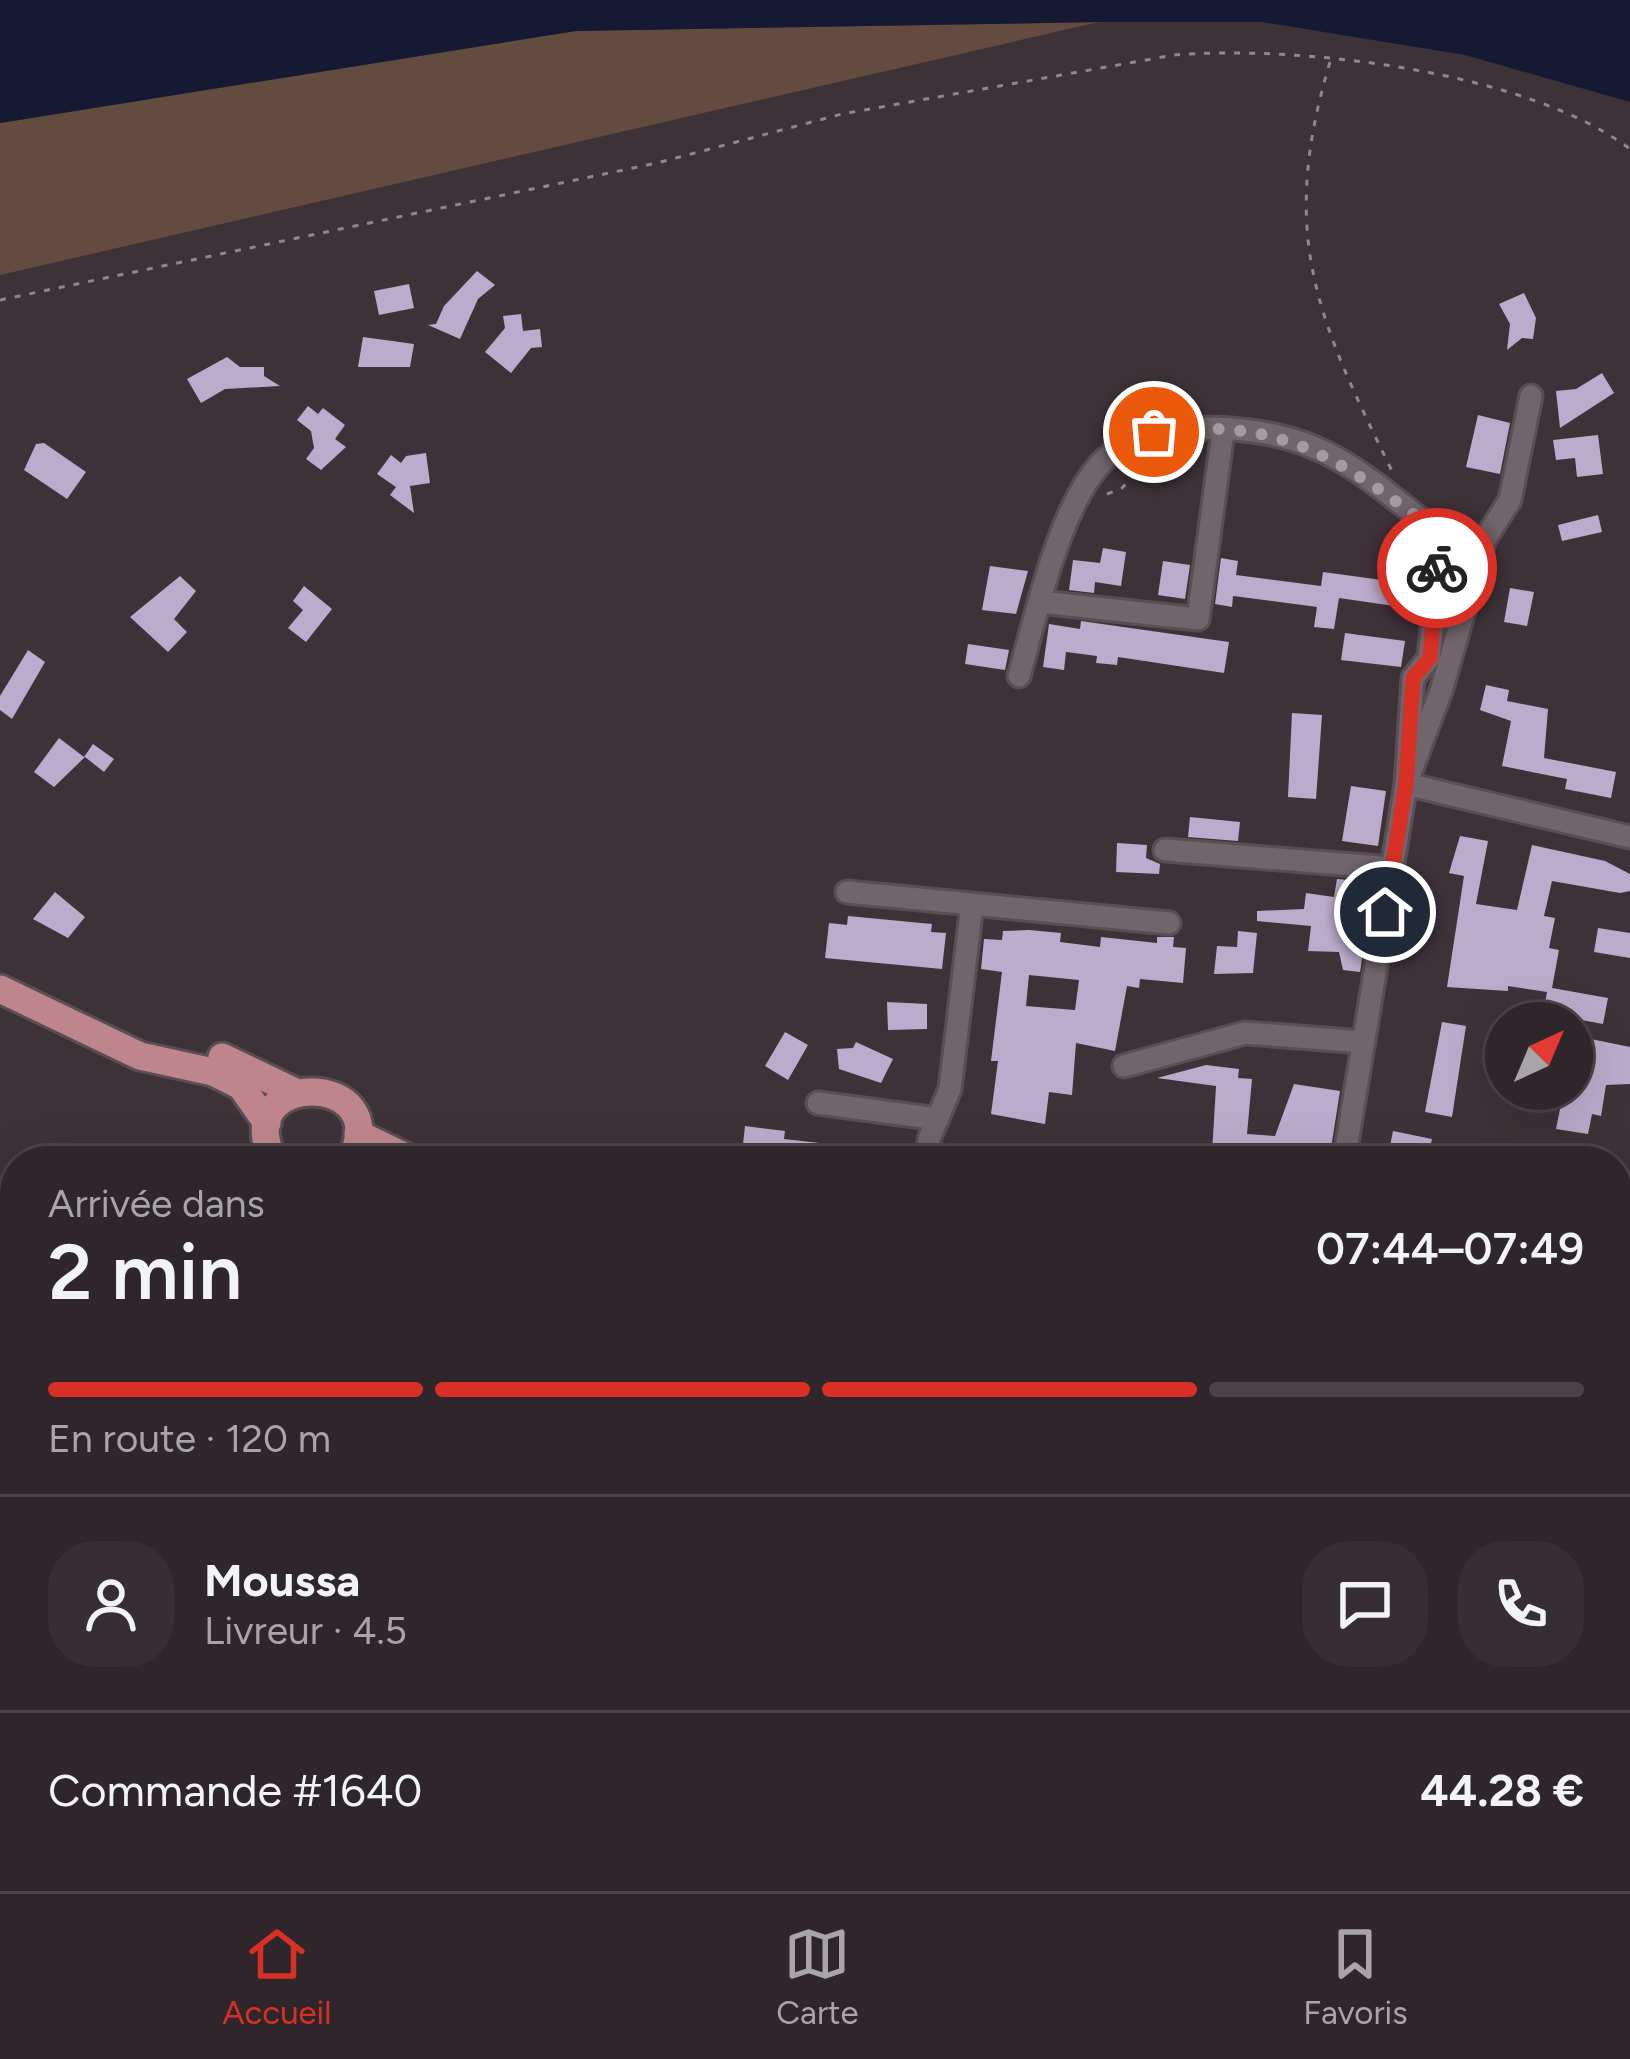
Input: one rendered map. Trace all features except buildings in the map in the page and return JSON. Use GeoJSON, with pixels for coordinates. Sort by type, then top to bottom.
{"type":"FeatureCollection","features":[{"type":"Feature","properties":{"kind":"main road"},"geometry":{"type":"LineString","coordinates":[[0,989],[89,1027],[140,1056],[213,1072],[241,1086],[263,1146]]}},
{"type":"Feature","properties":{"kind":"main road"},"geometry":{"type":"LineString","coordinates":[[89,1027],[225,1058],[295,1092],[321,1090],[340,1099],[353,1114],[354,1146]]}},
{"type":"Feature","properties":{"kind":"main road"},"geometry":{"type":"LineString","coordinates":[[265,1146],[295,1092]]}},
{"type":"Feature","properties":{"kind":"street"},"geometry":{"type":"LineString","coordinates":[[1406,784],[1441,691],[1485,539],[1510,500],[1531,397]]}},
{"type":"Feature","properties":{"kind":"street"},"geometry":{"type":"LineString","coordinates":[[1040,602],[1198,619],[1223,431]]}},
{"type":"Feature","properties":{"kind":"street"},"geometry":{"type":"LineString","coordinates":[[1019,676],[1040,602],[1082,491],[1101,463],[1126,444],[1154,432],[1223,431],[1311,446],[1355,470],[1435,530],[1437,580],[1430,658],[1413,678],[1406,784],[1347,1146]]}},
{"type":"Feature","properties":{"kind":"street"},"geometry":{"type":"LineString","coordinates":[[1406,784],[1630,837]]}},
{"type":"Feature","properties":{"kind":"street"},"geometry":{"type":"LineString","coordinates":[[1165,850],[1392,868]]}},
{"type":"Feature","properties":{"kind":"street"},"geometry":{"type":"LineString","coordinates":[[847,892],[1169,922]]}},
{"type":"Feature","properties":{"kind":"street"},"geometry":{"type":"LineString","coordinates":[[931,1146],[950,1089],[971,905]]}},
{"type":"Feature","properties":{"kind":"street"},"geometry":{"type":"LineString","coordinates":[[1124,1066],[1244,1033],[1364,1042]]}},
{"type":"Feature","properties":{"kind":"street"},"geometry":{"type":"LineString","coordinates":[[818,1103],[938,1119]]}},
{"type":"Feature","properties":{"kind":"path"},"geometry":{"type":"LineString","coordinates":[[0,300],[657,163],[842,114],[1174,55],[1228,51],[1425,71],[1536,101],[1630,148]]}},
{"type":"Feature","properties":{"kind":"path"},"geometry":{"type":"LineString","coordinates":[[1330,61],[1306,175],[1307,257],[1320,316],[1394,475]]}},
{"type":"Feature","properties":{"kind":"path"},"geometry":{"type":"LineString","coordinates":[[1082,491],[1107,494],[1122,488],[1153,454]]}},
{"type":"Feature","properties":{"kind":"shaded area"},"geometry":{"type":"Polygon","coordinates":[[[1099,22],[0,275],[0,123],[576,31],[1099,22]]]}},
{"type":"Feature","properties":{"kind":"water"},"geometry":{"type":"Polygon","coordinates":[[[0,0],[1630,0],[1630,102],[1465,55],[1262,22],[1099,22],[576,31],[0,123],[0,0]]]}},
{"type":"Feature","properties":{"kind":"way so far"},"geometry":{"type":"LineString","coordinates":[[1154,432],[1223,431],[1311,446],[1355,470],[1435,530],[1437,568]]}},
{"type":"Feature","properties":{"kind":"route"},"geometry":{"type":"LineString","coordinates":[[1385,912],[1406,784],[1405,735],[1413,678],[1430,658],[1437,568]]}}]}
